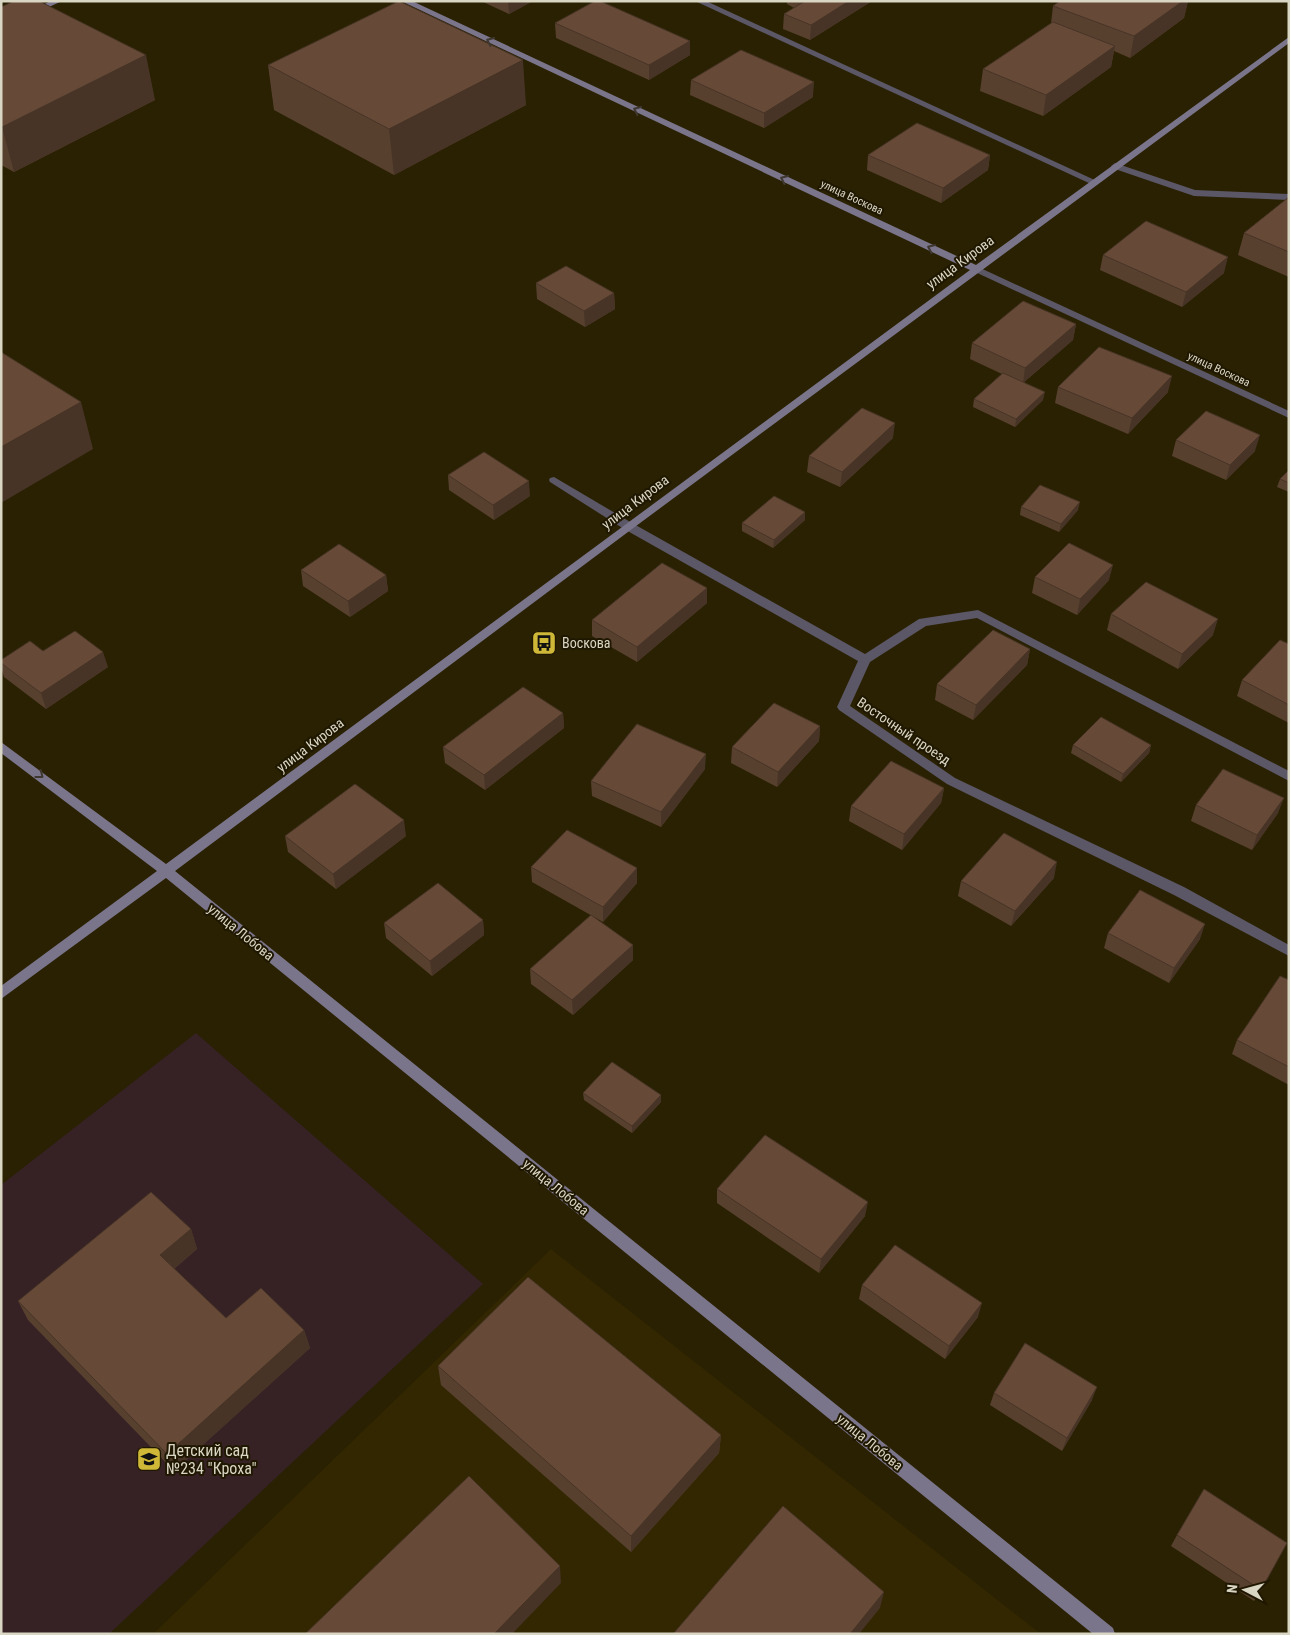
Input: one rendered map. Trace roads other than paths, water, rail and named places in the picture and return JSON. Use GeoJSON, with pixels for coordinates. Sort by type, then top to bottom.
{"type":"FeatureCollection","features":[{"type":"Feature","properties":{"kind":"street"},"geometry":{"type":"LineString","coordinates":[[1,27],[58,1]]}},
{"type":"Feature","properties":{"kind":"street","name":"улица Воскова"},"geometry":{"type":"LineString","coordinates":[[405,1],[1289,415]]}},
{"type":"Feature","properties":{"kind":"street"},"geometry":{"type":"LineString","coordinates":[[699,1],[1094,182]]}},
{"type":"Feature","properties":{"kind":"street","name":"улица Кирова"},"geometry":{"type":"LineString","coordinates":[[1,994],[167,872],[628,526],[1289,39]]}},
{"type":"Feature","properties":{"kind":"street"},"geometry":{"type":"LineString","coordinates":[[1115,166],[1194,193],[1289,197]]}},
{"type":"Feature","properties":{"kind":"street"},"geometry":{"type":"LineString","coordinates":[[554,480],[628,526],[865,660],[923,622],[978,614],[1289,777]]}},
{"type":"Feature","properties":{"kind":"street","name":"Восточный проезд"},"geometry":{"type":"LineString","coordinates":[[865,660],[843,707],[951,781],[1179,891],[1289,951]]}},
{"type":"Feature","properties":{"kind":"street","name":"улица Лобова"},"geometry":{"type":"LineString","coordinates":[[1,746],[167,872],[1107,1634]]}},
{"type":"Feature","properties":{"kind":"place","name":"Воскова"},"geometry":{"type":"Point","coordinates":[544,643]}},
{"type":"Feature","properties":{"kind":"place","name":"Детский сад №234 \"Кроха\""},"geometry":{"type":"Point","coordinates":[149,1459]}}]}
